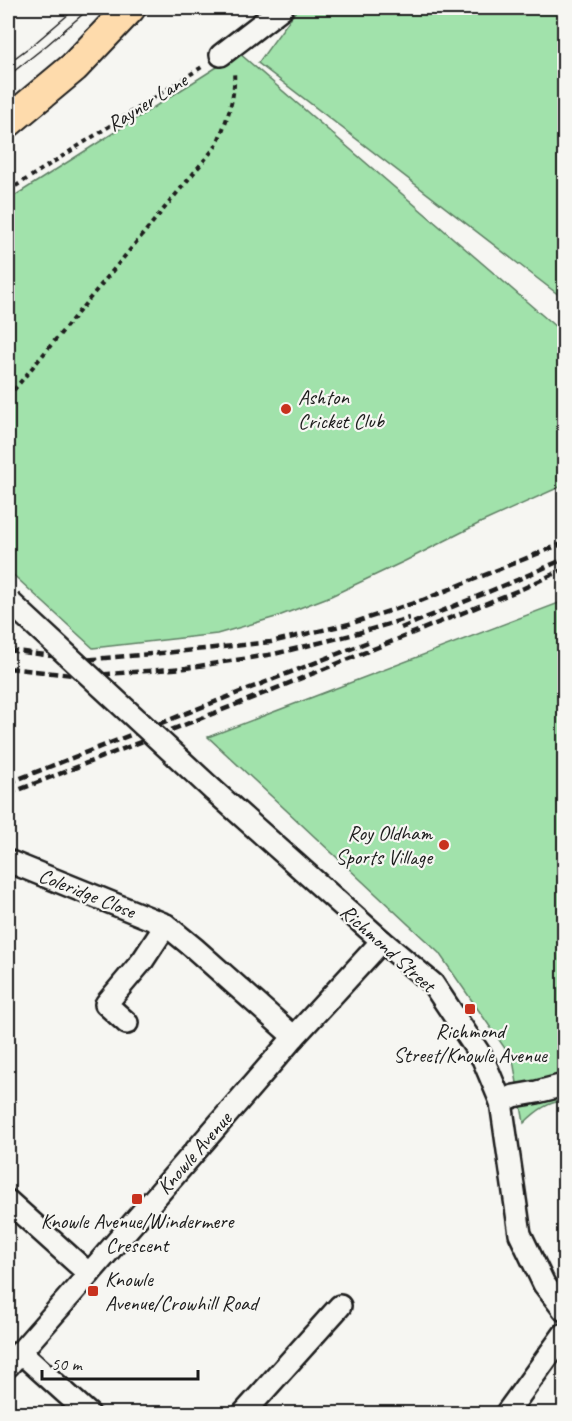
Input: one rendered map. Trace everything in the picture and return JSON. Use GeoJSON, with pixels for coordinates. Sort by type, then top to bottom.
{"type":"FeatureCollection","features":[{"type":"Feature","properties":{"kind":"highway"},"geometry":{"type":"LineString","coordinates":[[8,122],[74,67],[130,8]]}},
{"type":"Feature","properties":{"kind":"street"},"geometry":{"type":"LineString","coordinates":[[226,51],[282,8]]}},
{"type":"Feature","properties":{"kind":"street","name":"Richmond Street"},"geometry":{"type":"LineString","coordinates":[[9,601],[213,790],[433,984],[483,1059],[501,1102],[520,1234],[544,1284],[564,1310]]}},
{"type":"Feature","properties":{"kind":"street","name":"Coleridge Close"},"geometry":{"type":"LineString","coordinates":[[8,861],[166,925],[294,1037]]}},
{"type":"Feature","properties":{"kind":"street","name":"Coleridge Close"},"geometry":{"type":"LineString","coordinates":[[127,1023],[106,1004],[143,960],[166,925]]}},
{"type":"Feature","properties":{"kind":"street","name":"Knowle Avenue"},"geometry":{"type":"LineString","coordinates":[[14,1359],[294,1037],[382,941]]}},
{"type":"Feature","properties":{"kind":"street"},"geometry":{"type":"LineString","coordinates":[[501,1102],[514,1096],[564,1085]]}},
{"type":"Feature","properties":{"kind":"street"},"geometry":{"type":"LineString","coordinates":[[8,1201],[89,1274]]}},
{"type":"Feature","properties":{"kind":"street"},"geometry":{"type":"LineString","coordinates":[[243,1413],[340,1306]]}},
{"type":"Feature","properties":{"kind":"street"},"geometry":{"type":"LineString","coordinates":[[506,1413],[564,1334]]}},
{"type":"Feature","properties":{"kind":"street"},"geometry":{"type":"LineString","coordinates":[[14,1359],[89,1413]]}},
{"type":"Feature","properties":{"kind":"path","name":"Rayner Lane"},"geometry":{"type":"LineString","coordinates":[[8,191],[226,51]]}},
{"type":"Feature","properties":{"kind":"path"},"geometry":{"type":"LineString","coordinates":[[8,397],[216,146],[229,117],[235,85],[226,51]]}},
{"type":"Feature","properties":{"kind":"path"},"geometry":{"type":"LineString","coordinates":[[8,76],[13,83],[8,87]]}},
{"type":"Feature","properties":{"kind":"green space"},"geometry":{"type":"Polygon","coordinates":[[[298,8],[564,8],[564,299],[258,63],[298,8]]]}},
{"type":"Feature","properties":{"kind":"green space","name":"Ashton Cricket Club"},"geometry":{"type":"Polygon","coordinates":[[[239,53],[564,334],[564,485],[480,523],[331,596],[276,617],[217,634],[93,648],[8,570],[8,200],[239,53]]]}},
{"type":"Feature","properties":{"kind":"green space","name":"Roy Oldham Sports Village"},"geometry":{"type":"Polygon","coordinates":[[[564,601],[564,1102],[548,1105],[524,1123],[513,1060],[439,953],[208,737],[564,601]]]}},
{"type":"Feature","properties":{"kind":"tram line"},"geometry":{"type":"LineString","coordinates":[[8,63],[76,8]]}},
{"type":"Feature","properties":{"kind":"tram line"},"geometry":{"type":"LineString","coordinates":[[8,76],[90,8]]}},
{"type":"Feature","properties":{"kind":"railway"},"geometry":{"type":"LineString","coordinates":[[8,650],[82,660],[271,642],[349,624],[423,600],[564,543]]}},
{"type":"Feature","properties":{"kind":"railway"},"geometry":{"type":"LineString","coordinates":[[401,628],[564,559]]}},
{"type":"Feature","properties":{"kind":"railway"},"geometry":{"type":"LineString","coordinates":[[8,794],[240,703],[524,588],[564,569]]}},
{"type":"Feature","properties":{"kind":"railway"},"geometry":{"type":"LineString","coordinates":[[8,668],[81,676],[186,668],[274,654],[409,618]]}},
{"type":"Feature","properties":{"kind":"railway"},"geometry":{"type":"LineString","coordinates":[[8,783],[368,642]]}},
{"type":"Feature","properties":{"kind":"place","name":"Ashton Cricket Club"},"geometry":{"type":"Point","coordinates":[286,409]}},
{"type":"Feature","properties":{"kind":"place","name":"Roy Oldham Sports Village"},"geometry":{"type":"Point","coordinates":[444,845]}},
{"type":"Feature","properties":{"kind":"place","name":"Richmond Street/Knowle Avenue"},"geometry":{"type":"Point","coordinates":[470,1009]}},
{"type":"Feature","properties":{"kind":"place","name":"Knowle Avenue/Windermere Crescent"},"geometry":{"type":"Point","coordinates":[137,1199]}},
{"type":"Feature","properties":{"kind":"place","name":"Knowle Avenue/Crowhill Road"},"geometry":{"type":"Point","coordinates":[93,1291]}}]}
